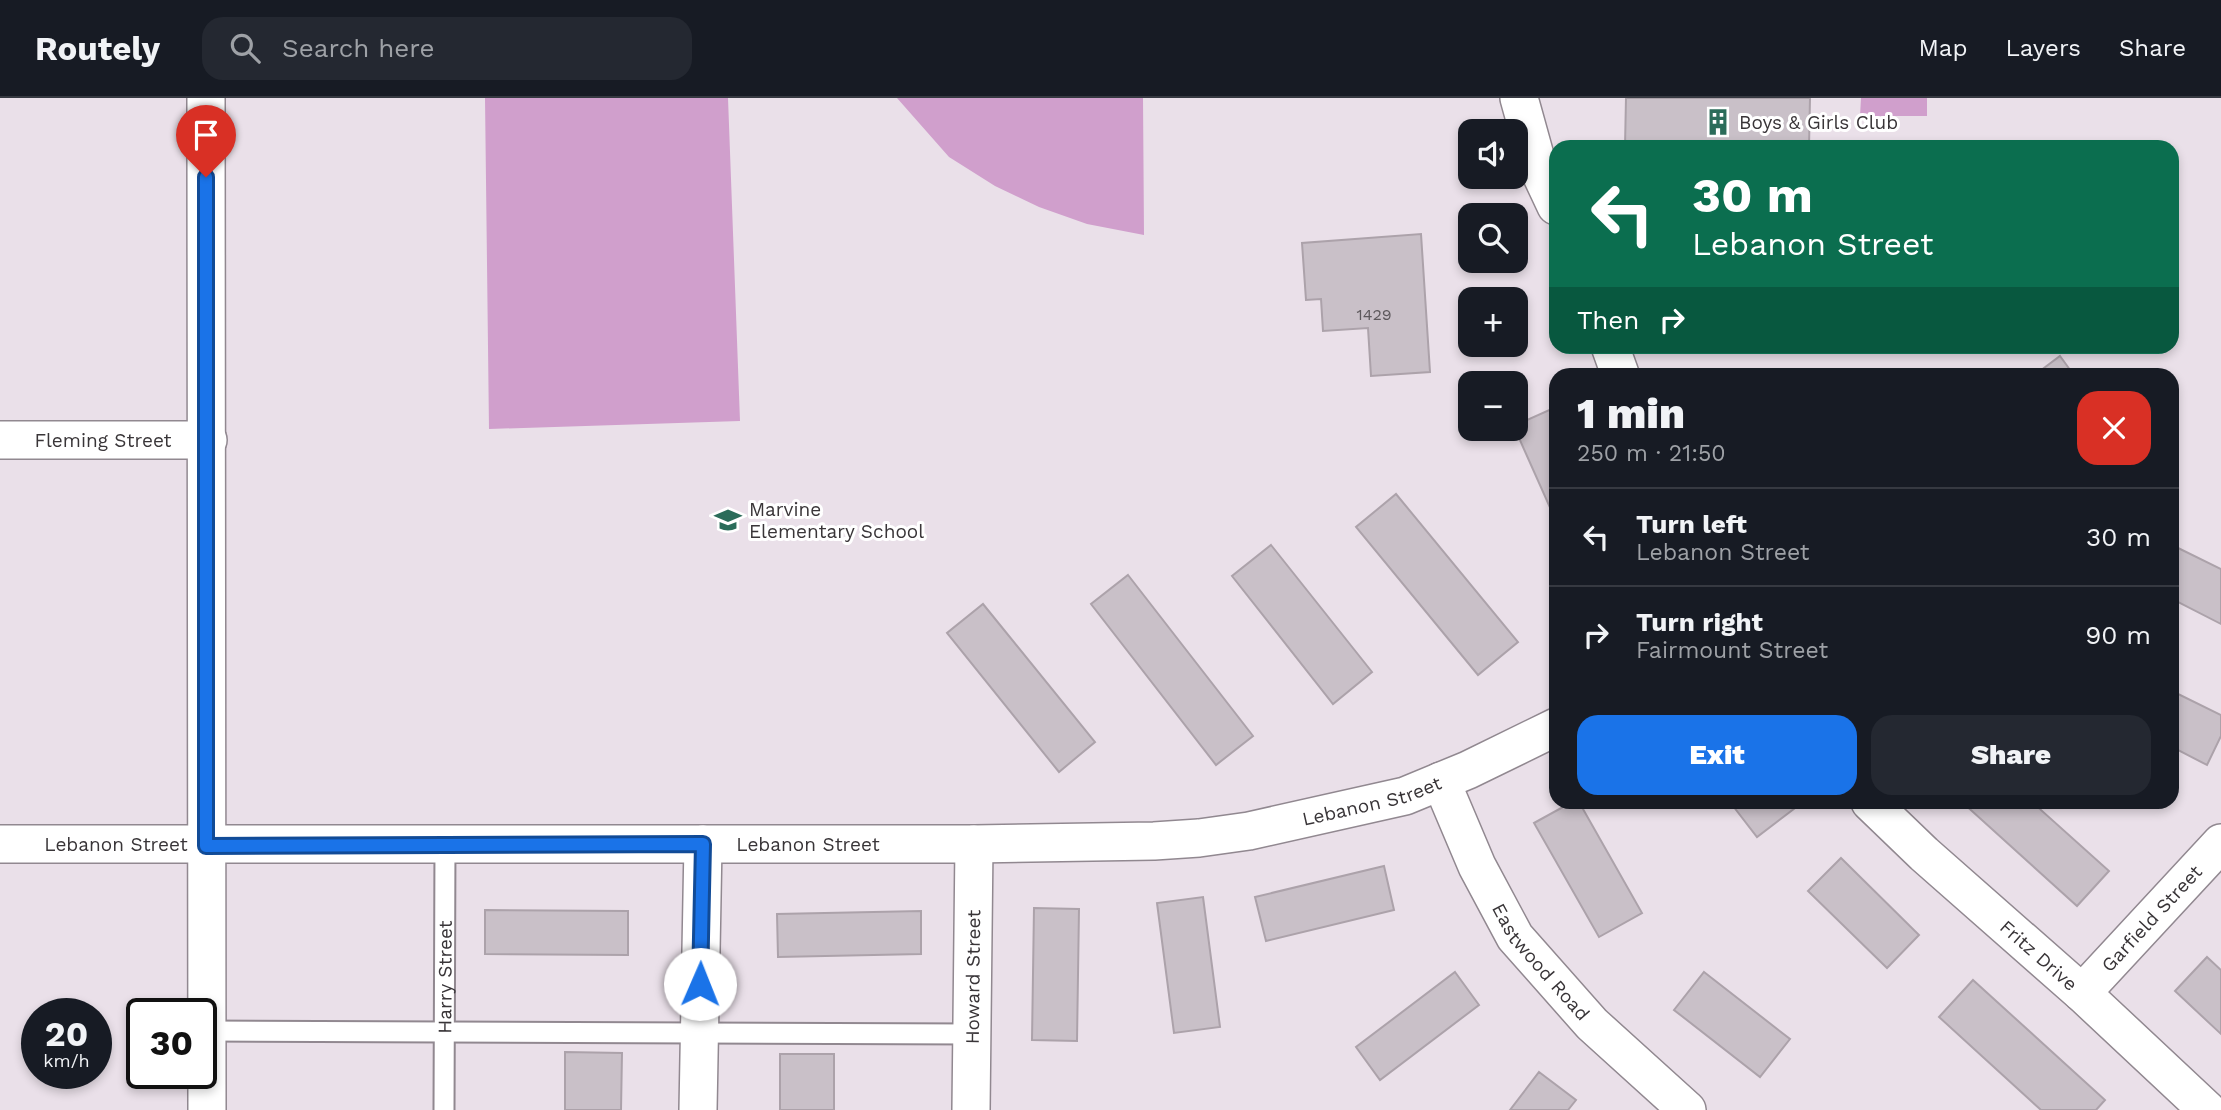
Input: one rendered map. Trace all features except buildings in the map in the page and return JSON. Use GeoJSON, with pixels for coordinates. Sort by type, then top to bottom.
{"type":"FeatureCollection","features":[{"type":"Feature","properties":{"kind":"street"},"geometry":{"type":"LineString","coordinates":[[206,98],[208,998]]}},
{"type":"Feature","properties":{"kind":"street"},"geometry":{"type":"LineString","coordinates":[[1519,98],[1539,170],[1549,191]]}},
{"type":"Feature","properties":{"kind":"street","name":"Fleming Street"},"geometry":{"type":"LineString","coordinates":[[0,440],[208,440]]}},
{"type":"Feature","properties":{"kind":"street","name":"Lebanon Street"},"geometry":{"type":"LineString","coordinates":[[0,844],[974,844],[1199,838],[1249,831],[1405,796],[1549,730]]}},
{"type":"Feature","properties":{"kind":"street","name":"Eastwood Road"},"geometry":{"type":"LineString","coordinates":[[1441,781],[1477,866],[1515,937],[1592,1024],[1687,1110]]}},
{"type":"Feature","properties":{"kind":"street","name":"Fritz Drive"},"geometry":{"type":"LineString","coordinates":[[1877,809],[1924,854],[2082,993],[2207,1110]]}},
{"type":"Feature","properties":{"kind":"street","name":"Garfield Street"},"geometry":{"type":"LineString","coordinates":[[2082,993],[2221,843]]}},
{"type":"Feature","properties":{"kind":"street"},"geometry":{"type":"LineString","coordinates":[[698,1110],[703,844]]}},
{"type":"Feature","properties":{"kind":"street","name":"Howard Street"},"geometry":{"type":"LineString","coordinates":[[971,1110],[974,844]]}},
{"type":"Feature","properties":{"kind":"street"},"geometry":{"type":"LineString","coordinates":[[207,1089],[207,1110]]}},
{"type":"Feature","properties":{"kind":"lane","name":"Harry Street"},"geometry":{"type":"LineString","coordinates":[[444,844],[444,1110]]}},
{"type":"Feature","properties":{"kind":"lane"},"geometry":{"type":"LineString","coordinates":[[217,1031],[973,1034]]}},
{"type":"Feature","properties":{"kind":"shaded area"},"geometry":{"type":"Polygon","coordinates":[[[485,98],[728,98],[740,421],[489,429],[485,98]]]}},
{"type":"Feature","properties":{"kind":"shaded area"},"geometry":{"type":"Polygon","coordinates":[[[897,98],[1143,98],[1144,235],[1087,224],[1039,207],[995,186],[949,157],[897,98]]]}},
{"type":"Feature","properties":{"kind":"shaded area"},"geometry":{"type":"Polygon","coordinates":[[[1861,98],[1927,98],[1927,116],[1860,116],[1861,98]]]}},
{"type":"Feature","properties":{"kind":"place","name":"Boys & Girls Club"},"geometry":{"type":"Point","coordinates":[1718,122]}},
{"type":"Feature","properties":{"kind":"place","name":"Marvine Elementary School"},"geometry":{"type":"Point","coordinates":[728,520]}},
{"type":"Feature","properties":{"kind":"route"},"geometry":{"type":"LineString","coordinates":[[206,177],[206,846],[703,844],[700,984]]}}]}
